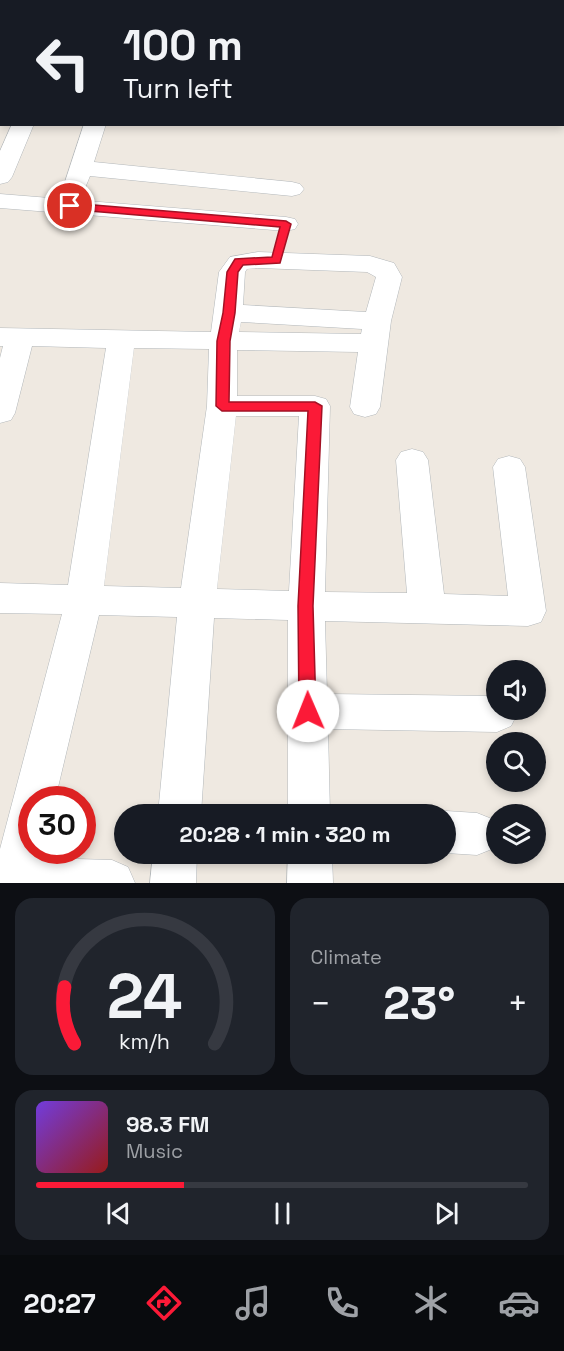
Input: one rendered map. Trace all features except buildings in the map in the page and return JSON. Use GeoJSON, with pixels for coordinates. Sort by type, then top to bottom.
{"type":"FeatureCollection","features":[{"type":"Feature","properties":{"kind":"street"},"geometry":{"type":"LineString","coordinates":[[0,177],[22,126]]}},
{"type":"Feature","properties":{"kind":"street"},"geometry":{"type":"LineString","coordinates":[[70,206],[94,126]]}},
{"type":"Feature","properties":{"kind":"street"},"geometry":{"type":"LineString","coordinates":[[81,168],[292,186],[286,224],[276,260]]}},
{"type":"Feature","properties":{"kind":"street"},"geometry":{"type":"LineString","coordinates":[[0,201],[286,224]]}},
{"type":"Feature","properties":{"kind":"street"},"geometry":{"type":"LineString","coordinates":[[180,804],[197,603],[222,406],[224,341],[232,272],[239,262],[276,260],[370,264],[385,268],[389,277],[375,332],[365,407]]}},
{"type":"Feature","properties":{"kind":"street"},"geometry":{"type":"LineString","coordinates":[[229,313],[375,332]]}},
{"type":"Feature","properties":{"kind":"street"},"geometry":{"type":"LineString","coordinates":[[0,413],[10,337],[224,341],[375,332]]}},
{"type":"Feature","properties":{"kind":"street"},"geometry":{"type":"LineString","coordinates":[[38,786],[84,600],[121,339]]}},
{"type":"Feature","properties":{"kind":"street"},"geometry":{"type":"LineString","coordinates":[[222,406],[315,406],[306,606],[309,804]]}},
{"type":"Feature","properties":{"kind":"street"},"geometry":{"type":"LineString","coordinates":[[412,460],[427,610]]}},
{"type":"Feature","properties":{"kind":"street"},"geometry":{"type":"LineString","coordinates":[[0,598],[427,610],[528,610],[509,467]]}},
{"type":"Feature","properties":{"kind":"street"},"geometry":{"type":"LineString","coordinates":[[308,711],[486,714]]}},
{"type":"Feature","properties":{"kind":"street"},"geometry":{"type":"LineString","coordinates":[[18,849],[7,879],[112,883]]}},
{"type":"Feature","properties":{"kind":"street"},"geometry":{"type":"LineString","coordinates":[[173,883],[174,864]]}},
{"type":"Feature","properties":{"kind":"street"},"geometry":{"type":"LineString","coordinates":[[310,864],[310,883]]}},
{"type":"Feature","properties":{"kind":"route"},"geometry":{"type":"LineString","coordinates":[[70,206],[286,224],[276,260],[239,262],[232,272],[224,341],[222,406],[315,406],[306,606],[308,711]]}}]}
